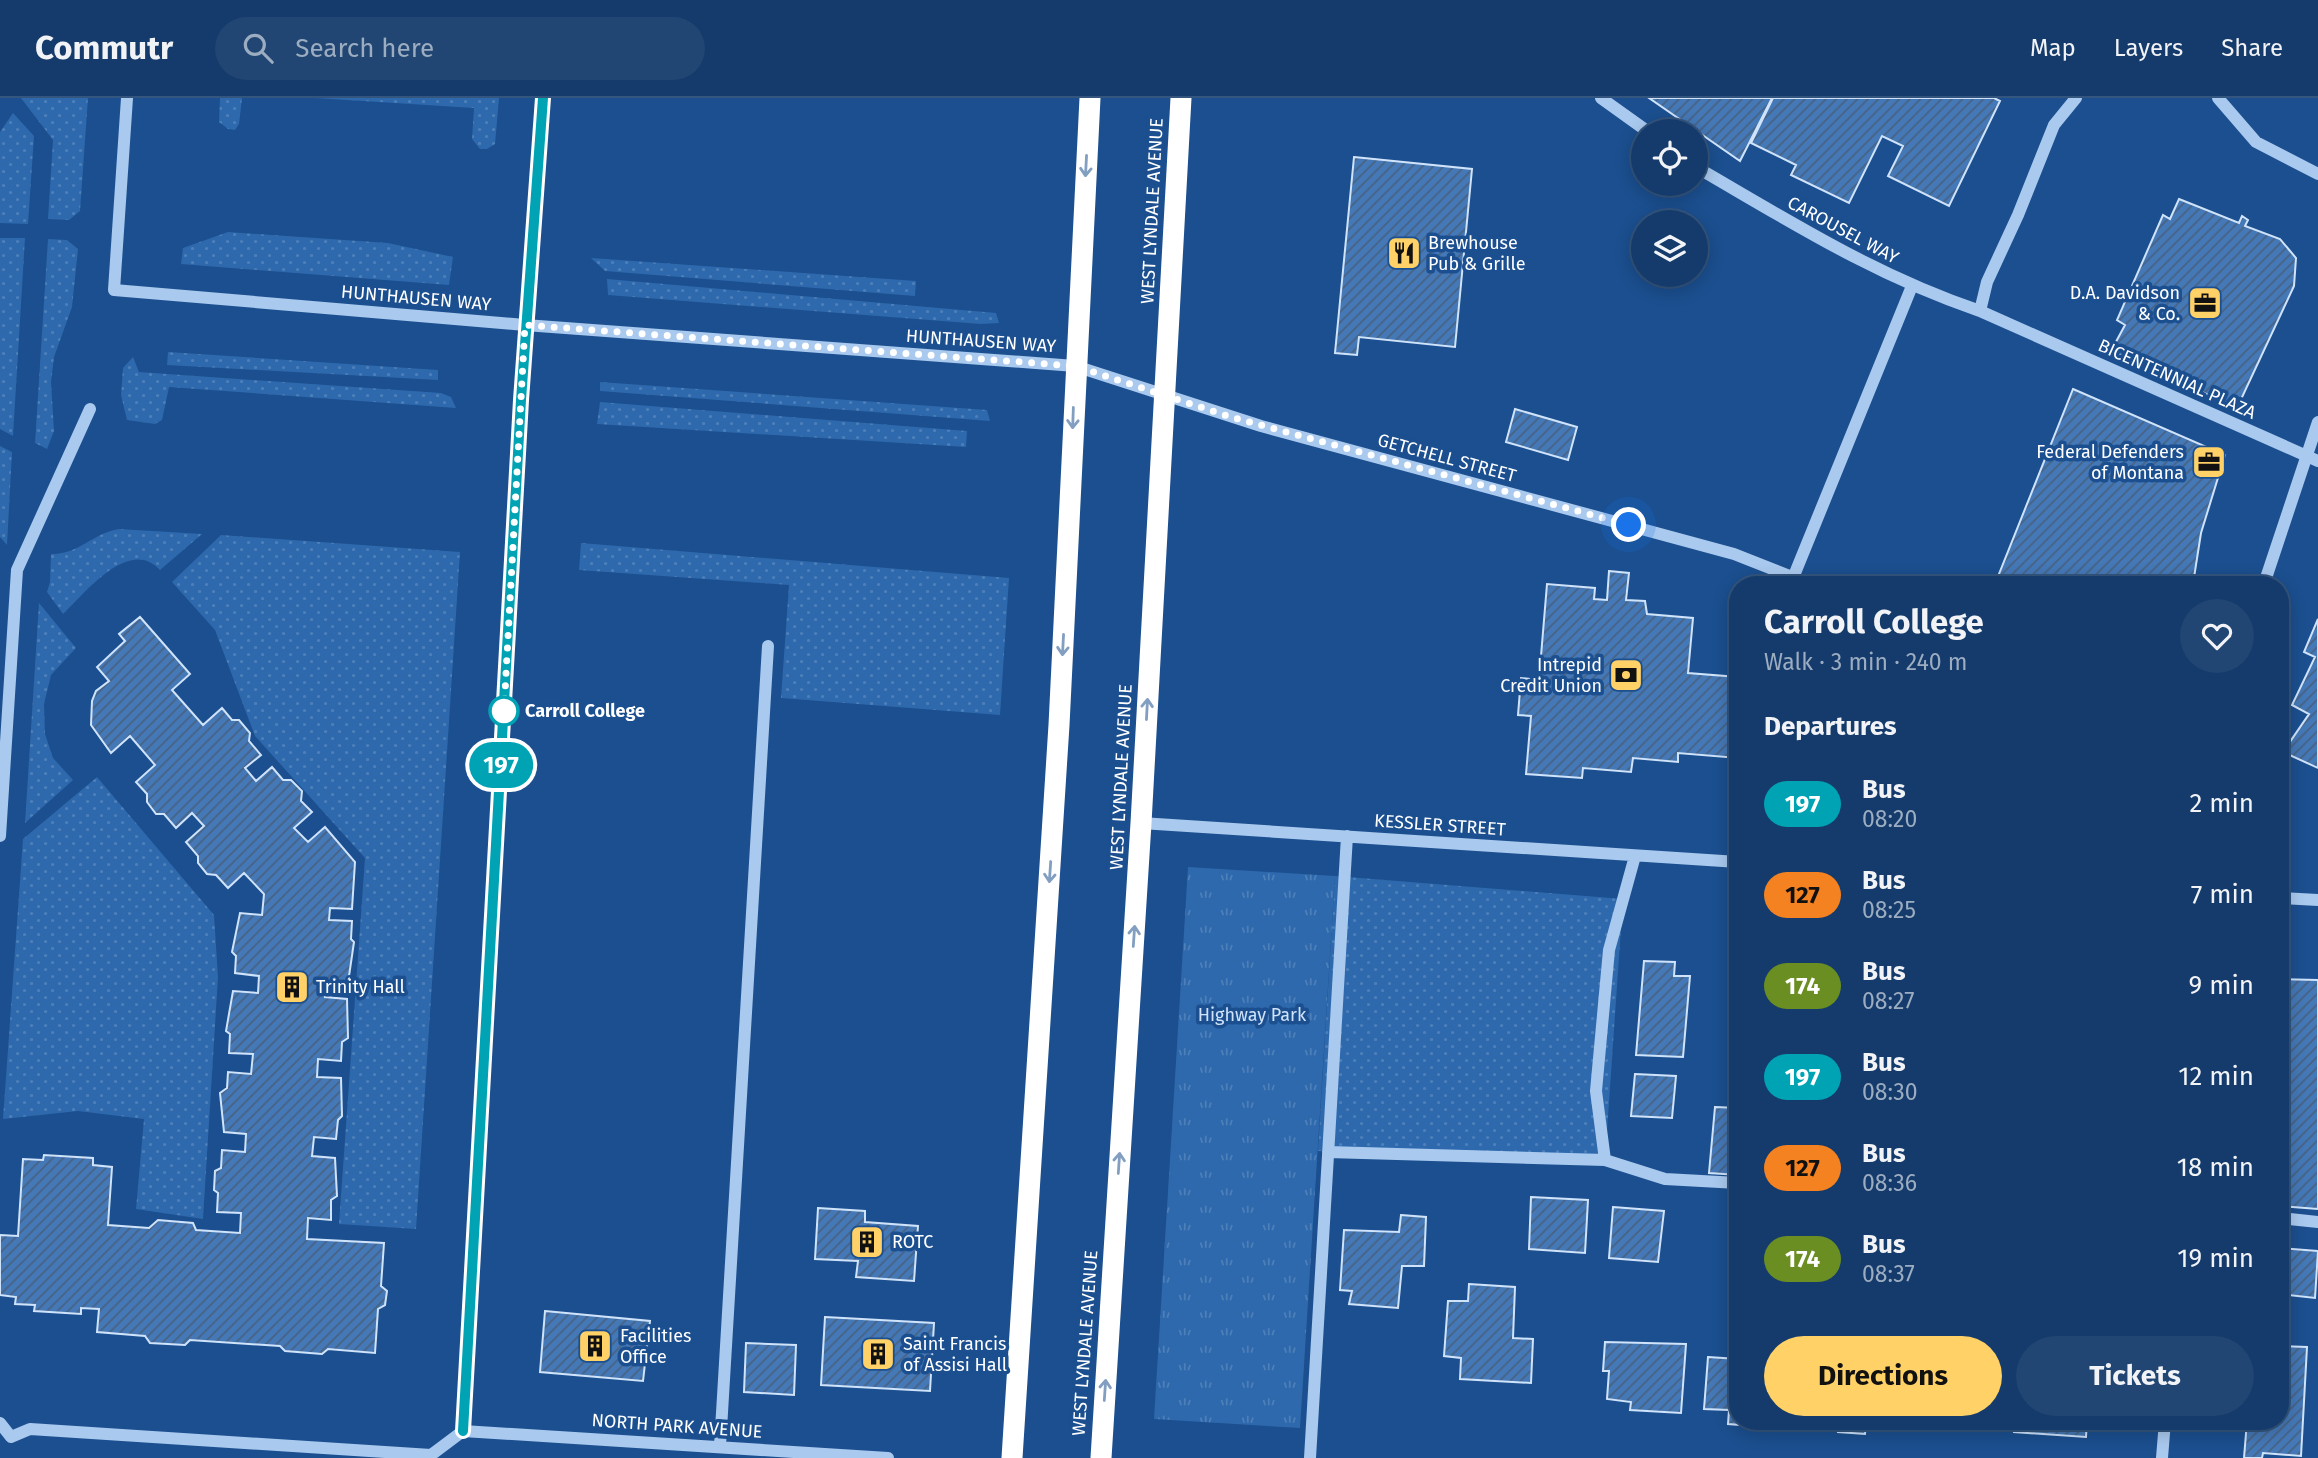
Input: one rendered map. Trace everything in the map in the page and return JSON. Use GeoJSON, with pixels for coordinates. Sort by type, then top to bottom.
{"type":"FeatureCollection","features":[{"type":"Feature","properties":{"kind":"highway"},"geometry":{"type":"LineString","coordinates":[[1012,1458],[1059,725],[1090,98]]}},
{"type":"Feature","properties":{"kind":"highway","name":"WEST LYNDALE AVENUE"},"geometry":{"type":"LineString","coordinates":[[1101,1458],[1141,823],[1181,98]]}},
{"type":"Feature","properties":{"kind":"street","name":"HUNTHAUSEN WAY"},"geometry":{"type":"LineString","coordinates":[[127,98],[114,289],[525,325],[1075,366]]}},
{"type":"Feature","properties":{"kind":"street"},"geometry":{"type":"LineString","coordinates":[[0,1423],[11,1437],[30,1429],[431,1455],[463,1431],[525,325],[543,98]]}},
{"type":"Feature","properties":{"kind":"street"},"geometry":{"type":"LineString","coordinates":[[1601,98],[1631,120]]}},
{"type":"Feature","properties":{"kind":"street"},"geometry":{"type":"LineString","coordinates":[[1980,311],[1987,282],[2018,215],[2054,125],[2076,98]]}},
{"type":"Feature","properties":{"kind":"street"},"geometry":{"type":"LineString","coordinates":[[2218,98],[2256,142],[2318,174]]}},
{"type":"Feature","properties":{"kind":"street","name":"CAROUSEL WAY"},"geometry":{"type":"LineString","coordinates":[[1708,174],[1825,244],[1912,286],[1980,311]]}},
{"type":"Feature","properties":{"kind":"street"},"geometry":{"type":"LineString","coordinates":[[1794,576],[1912,286]]}},
{"type":"Feature","properties":{"kind":"street","name":"BICENTENNIAL PLAZA"},"geometry":{"type":"LineString","coordinates":[[1980,311],[2312,458]]}},
{"type":"Feature","properties":{"kind":"street","name":"GETCHELL STREET"},"geometry":{"type":"LineString","coordinates":[[1075,366],[1273,429],[1734,554],[1788,576]]}},
{"type":"Feature","properties":{"kind":"street"},"geometry":{"type":"LineString","coordinates":[[0,836],[17,570],[90,409]]}},
{"type":"Feature","properties":{"kind":"street"},"geometry":{"type":"LineString","coordinates":[[2267,576],[2312,458],[2318,422]]}},
{"type":"Feature","properties":{"kind":"street"},"geometry":{"type":"LineString","coordinates":[[720,1446],[768,646]]}},
{"type":"Feature","properties":{"kind":"street","name":"KESSLER STREET"},"geometry":{"type":"LineString","coordinates":[[1141,823],[1729,861]]}},
{"type":"Feature","properties":{"kind":"street"},"geometry":{"type":"LineString","coordinates":[[1310,1458],[1347,836]]}},
{"type":"Feature","properties":{"kind":"street"},"geometry":{"type":"LineString","coordinates":[[1605,1160],[1596,1091],[1609,950],[1635,856]]}},
{"type":"Feature","properties":{"kind":"street"},"geometry":{"type":"LineString","coordinates":[[2289,898],[2318,900]]}},
{"type":"Feature","properties":{"kind":"street"},"geometry":{"type":"LineString","coordinates":[[1328,1152],[1605,1160],[1665,1179],[1729,1183]]}},
{"type":"Feature","properties":{"kind":"street"},"geometry":{"type":"LineString","coordinates":[[2289,1219],[2318,1222]]}},
{"type":"Feature","properties":{"kind":"street"},"geometry":{"type":"LineString","coordinates":[[2162,1458],[2164,1430]]}},
{"type":"Feature","properties":{"kind":"street","name":"NORTH PARK AVENUE"},"geometry":{"type":"LineString","coordinates":[[463,1431],[888,1458]]}},
{"type":"Feature","properties":{"kind":"green space"},"geometry":{"type":"Polygon","coordinates":[[[21,98],[88,98],[80,211],[69,220],[48,219],[53,140],[21,98]]]}},
{"type":"Feature","properties":{"kind":"green space"},"geometry":{"type":"Polygon","coordinates":[[[220,98],[242,98],[239,124],[235,130],[228,129],[219,122],[220,98]]]}},
{"type":"Feature","properties":{"kind":"green space"},"geometry":{"type":"Polygon","coordinates":[[[316,98],[499,98],[495,144],[487,149],[480,149],[472,139],[474,108],[316,98]]]}},
{"type":"Feature","properties":{"kind":"green space"},"geometry":{"type":"Polygon","coordinates":[[[13,113],[34,136],[28,224],[0,223],[0,132],[13,113]]]}},
{"type":"Feature","properties":{"kind":"green space"},"geometry":{"type":"Polygon","coordinates":[[[228,232],[388,243],[453,257],[449,285],[181,264],[183,248],[228,232]]]}},
{"type":"Feature","properties":{"kind":"green space"},"geometry":{"type":"Polygon","coordinates":[[[0,238],[25,238],[13,436],[0,429],[0,238]]]}},
{"type":"Feature","properties":{"kind":"green space"},"geometry":{"type":"Polygon","coordinates":[[[48,239],[67,240],[78,249],[72,307],[54,357],[51,382],[54,431],[47,449],[35,443],[48,239]]]}},
{"type":"Feature","properties":{"kind":"green space"},"geometry":{"type":"Polygon","coordinates":[[[591,258],[916,281],[915,296],[605,271],[591,258]]]}},
{"type":"Feature","properties":{"kind":"green space"},"geometry":{"type":"Polygon","coordinates":[[[607,279],[996,313],[999,323],[981,324],[608,295],[607,279]]]}},
{"type":"Feature","properties":{"kind":"green space"},"geometry":{"type":"Polygon","coordinates":[[[168,352],[438,370],[438,380],[167,365],[168,352]]]}},
{"type":"Feature","properties":{"kind":"green space"},"geometry":{"type":"Polygon","coordinates":[[[133,357],[139,372],[441,393],[451,397],[456,408],[169,387],[162,420],[155,424],[127,420],[121,395],[123,368],[133,357]]]}},
{"type":"Feature","properties":{"kind":"green space"},"geometry":{"type":"Polygon","coordinates":[[[600,382],[987,410],[990,421],[600,391],[600,382]]]}},
{"type":"Feature","properties":{"kind":"green space"},"geometry":{"type":"Polygon","coordinates":[[[600,402],[967,431],[966,447],[597,424],[600,402]]]}},
{"type":"Feature","properties":{"kind":"green space"},"geometry":{"type":"Polygon","coordinates":[[[0,446],[12,452],[7,545],[0,537],[0,446]]]}},
{"type":"Feature","properties":{"kind":"green space"},"geometry":{"type":"Polygon","coordinates":[[[119,529],[202,534],[160,570],[148,561],[121,563],[95,582],[63,614],[47,592],[51,554],[78,548],[101,535],[119,529]]]}},
{"type":"Feature","properties":{"kind":"green space"},"geometry":{"type":"Polygon","coordinates":[[[221,535],[460,552],[416,1229],[339,1224],[365,858],[255,736],[215,630],[172,582],[221,535]]]}},
{"type":"Feature","properties":{"kind":"green space"},"geometry":{"type":"Polygon","coordinates":[[[581,543],[1009,578],[1000,715],[781,698],[789,585],[579,570],[581,543]]]}},
{"type":"Feature","properties":{"kind":"green space"},"geometry":{"type":"Polygon","coordinates":[[[39,603],[76,648],[51,675],[44,704],[45,734],[53,758],[73,780],[25,823],[39,603]]]}},
{"type":"Feature","properties":{"kind":"green space"},"geometry":{"type":"Polygon","coordinates":[[[97,777],[214,915],[218,977],[203,1219],[136,1209],[144,1119],[78,1111],[3,1119],[23,839],[97,777]]]}},
{"type":"Feature","properties":{"kind":"green space","name":"Highway Park"},"geometry":{"type":"Polygon","coordinates":[[[1188,867],[1335,876],[1300,1428],[1154,1419],[1188,867]]]}},
{"type":"Feature","properties":{"kind":"green space"},"geometry":{"type":"Polygon","coordinates":[[[1335,876],[1623,899],[1605,1160],[1318,1151],[1335,876]]]}},
{"type":"Feature","properties":{"kind":"building"},"geometry":{"type":"Polygon","coordinates":[[[1649,98],[1772,98],[1740,161],[1708,139],[1708,119],[1679,119],[1649,98]]]}},
{"type":"Feature","properties":{"kind":"building"},"geometry":{"type":"Polygon","coordinates":[[[1773,98],[1994,98],[2000,101],[1949,206],[1888,176],[1903,146],[1882,136],[1849,203],[1791,175],[1796,165],[1751,143],[1773,98]]]}},
{"type":"Feature","properties":{"kind":"building","name":"Brewhouse Pub & Grille"},"geometry":{"type":"Polygon","coordinates":[[[1354,157],[1472,169],[1455,347],[1359,337],[1357,355],[1335,353],[1354,157]]]}},
{"type":"Feature","properties":{"kind":"building","name":"D.A. Davidson & Co."},"geometry":{"type":"Polygon","coordinates":[[[2179,199],[2239,223],[2242,216],[2248,220],[2245,226],[2280,239],[2296,258],[2294,286],[2237,408],[2111,351],[2125,325],[2117,320],[2163,215],[2170,219],[2179,199]]]}},
{"type":"Feature","properties":{"kind":"building"},"geometry":{"type":"Polygon","coordinates":[[[2073,389],[2225,455],[2201,533],[2194,576],[1998,576],[2073,389]]]}},
{"type":"Feature","properties":{"kind":"building"},"geometry":{"type":"Polygon","coordinates":[[[1515,409],[1577,427],[1568,460],[1506,442],[1515,409]]]}},
{"type":"Feature","properties":{"kind":"building","name":"Intrepid Credit Union"},"geometry":{"type":"Polygon","coordinates":[[[1609,571],[1629,573],[1626,600],[1645,601],[1647,614],[1693,618],[1688,673],[1729,676],[1729,757],[1678,753],[1678,762],[1633,758],[1631,772],[1583,768],[1582,778],[1526,774],[1531,716],[1518,715],[1521,678],[1539,680],[1547,584],[1595,588],[1594,599],[1607,600],[1609,571]]]}},
{"type":"Feature","properties":{"kind":"building","name":"Trinity Hall"},"geometry":{"type":"Polygon","coordinates":[[[140,617],[190,674],[172,690],[203,725],[222,708],[232,720],[239,720],[250,733],[249,741],[261,755],[245,768],[256,781],[272,767],[283,780],[291,780],[302,791],[301,801],[312,812],[294,828],[308,842],[325,827],[355,862],[352,909],[330,908],[329,920],[352,921],[351,939],[354,942],[348,983],[327,981],[325,997],[347,999],[348,1038],[342,1042],[341,1061],[318,1059],[317,1077],[341,1078],[342,1116],[338,1120],[336,1139],[314,1137],[312,1156],[335,1158],[337,1196],[331,1200],[331,1220],[308,1218],[307,1239],[384,1243],[381,1286],[387,1291],[385,1305],[378,1309],[375,1353],[328,1349],[322,1354],[285,1351],[280,1346],[190,1340],[185,1345],[150,1343],[145,1336],[97,1332],[99,1309],[81,1308],[81,1314],[34,1311],[35,1305],[15,1304],[16,1297],[0,1295],[0,1235],[18,1236],[23,1159],[43,1160],[44,1155],[93,1158],[93,1165],[112,1167],[108,1225],[149,1228],[158,1220],[193,1223],[196,1230],[240,1233],[241,1213],[217,1212],[215,1171],[221,1168],[222,1150],[245,1152],[246,1134],[224,1132],[220,1093],[227,1088],[228,1072],[251,1074],[253,1054],[229,1053],[230,1034],[226,1031],[233,991],[258,993],[259,976],[235,973],[236,956],[232,952],[240,913],[262,915],[264,894],[244,873],[228,888],[216,875],[207,874],[198,863],[198,856],[186,842],[204,826],[192,813],[176,828],[164,814],[156,814],[147,802],[147,794],[136,782],[155,765],[130,736],[111,753],[91,725],[92,701],[96,691],[109,681],[97,667],[125,641],[119,634],[140,617]]]}},
{"type":"Feature","properties":{"kind":"building"},"geometry":{"type":"Polygon","coordinates":[[[2318,619],[2318,768],[2289,755],[2289,743],[2309,714],[2292,705],[2315,657],[2304,652],[2318,619]]]}},
{"type":"Feature","properties":{"kind":"building"},"geometry":{"type":"Polygon","coordinates":[[[1644,961],[1675,962],[1674,976],[1690,976],[1683,1057],[1636,1055],[1644,961]]]}},
{"type":"Feature","properties":{"kind":"building"},"geometry":{"type":"Polygon","coordinates":[[[2289,979],[2318,980],[2318,1209],[2289,1207],[2289,979]]]}},
{"type":"Feature","properties":{"kind":"building"},"geometry":{"type":"Polygon","coordinates":[[[1635,1074],[1676,1076],[1672,1118],[1631,1116],[1635,1074]]]}},
{"type":"Feature","properties":{"kind":"building"},"geometry":{"type":"Polygon","coordinates":[[[1715,1107],[1729,1108],[1729,1174],[1709,1173],[1715,1107]]]}},
{"type":"Feature","properties":{"kind":"building"},"geometry":{"type":"Polygon","coordinates":[[[1531,1197],[1588,1200],[1585,1253],[1529,1249],[1531,1197]]]}},
{"type":"Feature","properties":{"kind":"building"},"geometry":{"type":"Polygon","coordinates":[[[1613,1207],[1664,1211],[1658,1262],[1609,1258],[1613,1207]]]}},
{"type":"Feature","properties":{"kind":"building","name":"ROTC"},"geometry":{"type":"Polygon","coordinates":[[[818,1208],[865,1211],[865,1222],[918,1226],[914,1281],[856,1277],[858,1261],[815,1259],[818,1208]]]}},
{"type":"Feature","properties":{"kind":"building"},"geometry":{"type":"Polygon","coordinates":[[[1401,1215],[1426,1217],[1424,1266],[1402,1266],[1398,1308],[1349,1304],[1352,1291],[1340,1290],[1344,1230],[1399,1232],[1401,1215]]]}},
{"type":"Feature","properties":{"kind":"building"},"geometry":{"type":"Polygon","coordinates":[[[2289,1249],[2318,1251],[2315,1298],[2289,1295],[2289,1249]]]}},
{"type":"Feature","properties":{"kind":"building"},"geometry":{"type":"Polygon","coordinates":[[[1469,1284],[1515,1287],[1513,1338],[1533,1339],[1531,1383],[1460,1379],[1461,1358],[1444,1356],[1448,1301],[1468,1301],[1469,1284]]]}},
{"type":"Feature","properties":{"kind":"building","name":"Facilities Office"},"geometry":{"type":"Polygon","coordinates":[[[545,1311],[650,1321],[643,1381],[540,1372],[545,1311]]]}},
{"type":"Feature","properties":{"kind":"building","name":"Saint Francis of Assisi Hall"},"geometry":{"type":"Polygon","coordinates":[[[825,1317],[934,1323],[930,1391],[821,1385],[825,1317]]]}},
{"type":"Feature","properties":{"kind":"building"},"geometry":{"type":"Polygon","coordinates":[[[1605,1342],[1686,1344],[1681,1413],[1630,1410],[1631,1402],[1607,1399],[1609,1371],[1603,1371],[1605,1342]]]}},
{"type":"Feature","properties":{"kind":"building"},"geometry":{"type":"Polygon","coordinates":[[[746,1343],[796,1345],[794,1395],[744,1392],[746,1343]]]}},
{"type":"Feature","properties":{"kind":"building"},"geometry":{"type":"Polygon","coordinates":[[[2289,1346],[2307,1347],[2301,1456],[2263,1453],[2262,1458],[2244,1458],[2246,1430],[2289,1430],[2289,1346]]]}},
{"type":"Feature","properties":{"kind":"building"},"geometry":{"type":"Polygon","coordinates":[[[1708,1357],[1729,1358],[1729,1410],[1704,1409],[1708,1357]]]}},
{"type":"Feature","properties":{"kind":"building"},"geometry":{"type":"Polygon","coordinates":[[[1838,1430],[1865,1430],[1865,1434],[1838,1430]]]}},
{"type":"Feature","properties":{"kind":"building"},"geometry":{"type":"Polygon","coordinates":[[[2014,1430],[2086,1430],[2086,1437],[2014,1430]]]}},
{"type":"Feature","properties":{"kind":"bus line","name":"197"},"geometry":{"type":"LineString","coordinates":[[463,1431],[525,325],[543,98]]}},
{"type":"Feature","properties":{"kind":"place","name":"Brewhouse Pub & Grille"},"geometry":{"type":"Point","coordinates":[1404,253]}},
{"type":"Feature","properties":{"kind":"place","name":"D.A. Davidson & Co."},"geometry":{"type":"Point","coordinates":[2205,303]}},
{"type":"Feature","properties":{"kind":"place","name":"Federal Defenders of Montana"},"geometry":{"type":"Point","coordinates":[2209,462]}},
{"type":"Feature","properties":{"kind":"place","name":"Intrepid Credit Union"},"geometry":{"type":"Point","coordinates":[1626,675]}},
{"type":"Feature","properties":{"kind":"place","name":"Carroll College"},"geometry":{"type":"Point","coordinates":[504,711]}},
{"type":"Feature","properties":{"kind":"place","name":"Trinity Hall"},"geometry":{"type":"Point","coordinates":[292,987]}},
{"type":"Feature","properties":{"kind":"place","name":"ROTC"},"geometry":{"type":"Point","coordinates":[867,1242]}},
{"type":"Feature","properties":{"kind":"place","name":"Facilities Office"},"geometry":{"type":"Point","coordinates":[595,1346]}},
{"type":"Feature","properties":{"kind":"place","name":"Saint Francis of Assisi Hall"},"geometry":{"type":"Point","coordinates":[878,1354]}},
{"type":"Feature","properties":{"kind":"route"},"geometry":{"type":"LineString","coordinates":[[504,711],[525,325],[1075,366],[1231,417],[1629,525]]}}]}
